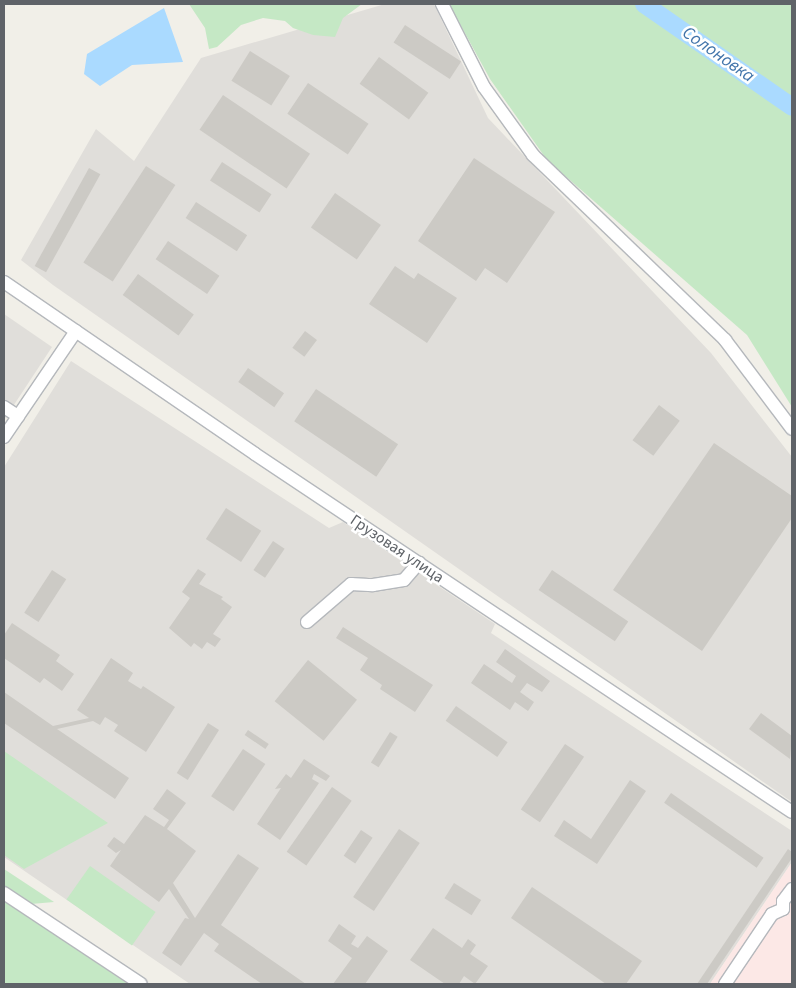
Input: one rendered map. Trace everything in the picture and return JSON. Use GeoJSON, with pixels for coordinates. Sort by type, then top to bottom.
{"type":"FeatureCollection","features":[{"type":"Feature","properties":{"kind":"street"},"geometry":{"type":"LineString","coordinates":[[442,4],[484,87],[533,155],[725,340],[792,429]]}},
{"type":"Feature","properties":{"kind":"street","name":"Грузовая улица"},"geometry":{"type":"LineString","coordinates":[[4,282],[419,563],[792,812]]}},
{"type":"Feature","properties":{"kind":"street"},"geometry":{"type":"LineString","coordinates":[[4,438],[76,331]]}},
{"type":"Feature","properties":{"kind":"street"},"geometry":{"type":"LineString","coordinates":[[4,407],[18,416]]}},
{"type":"Feature","properties":{"kind":"street"},"geometry":{"type":"LineString","coordinates":[[307,622],[351,584],[373,585],[404,580],[419,563]]}},
{"type":"Feature","properties":{"kind":"street"},"geometry":{"type":"LineString","coordinates":[[725,984],[772,914],[783,909],[783,901],[792,889]]}},
{"type":"Feature","properties":{"kind":"street"},"geometry":{"type":"LineString","coordinates":[[4,893],[140,984]]}},
{"type":"Feature","properties":{"kind":"shaded area"},"geometry":{"type":"Polygon","coordinates":[[[385,4],[434,4],[488,118],[711,353],[792,457],[792,802],[53,285],[21,260],[96,129],[134,161],[201,58],[385,4]]]}},
{"type":"Feature","properties":{"kind":"shaded area"},"geometry":{"type":"Polygon","coordinates":[[[4,314],[52,347],[4,420],[4,314]]]}},
{"type":"Feature","properties":{"kind":"shaded area"},"geometry":{"type":"Polygon","coordinates":[[[71,361],[329,528],[343,522],[495,624],[491,633],[792,831],[792,862],[710,984],[190,984],[4,857],[4,467],[71,361]]]}},
{"type":"Feature","properties":{"kind":"shaded area"},"geometry":{"type":"Polygon","coordinates":[[[792,862],[792,984],[710,984],[792,862]]]}},
{"type":"Feature","properties":{"kind":"green space"},"geometry":{"type":"Polygon","coordinates":[[[189,4],[362,4],[343,18],[335,37],[313,35],[293,28],[285,21],[263,18],[241,25],[217,47],[209,49],[205,28],[189,4]]]}},
{"type":"Feature","properties":{"kind":"green space"},"geometry":{"type":"Polygon","coordinates":[[[449,4],[792,4],[792,407],[747,335],[547,160],[490,79],[449,4]]]}},
{"type":"Feature","properties":{"kind":"green space"},"geometry":{"type":"Polygon","coordinates":[[[4,751],[108,823],[24,869],[4,855],[4,751]]]}},
{"type":"Feature","properties":{"kind":"green space"},"geometry":{"type":"Polygon","coordinates":[[[90,866],[156,912],[132,945],[66,900],[90,866]]]}},
{"type":"Feature","properties":{"kind":"green space"},"geometry":{"type":"Polygon","coordinates":[[[4,869],[54,902],[31,904],[4,886],[4,869]]]}},
{"type":"Feature","properties":{"kind":"green space"},"geometry":{"type":"Polygon","coordinates":[[[4,900],[128,984],[4,984],[4,900]]]}},
{"type":"Feature","properties":{"kind":"water"},"geometry":{"type":"Polygon","coordinates":[[[164,8],[183,62],[132,65],[100,86],[84,74],[87,54],[164,8]]]}},
{"type":"Feature","properties":{"kind":"building"},"geometry":{"type":"Polygon","coordinates":[[[405,25],[461,61],[450,79],[394,43],[405,25]]]}},
{"type":"Feature","properties":{"kind":"building"},"geometry":{"type":"Polygon","coordinates":[[[250,51],[290,76],[271,106],[231,81],[250,51]]]}},
{"type":"Feature","properties":{"kind":"building"},"geometry":{"type":"Polygon","coordinates":[[[379,57],[428,93],[409,120],[360,84],[379,57]]]}},
{"type":"Feature","properties":{"kind":"building"},"geometry":{"type":"Polygon","coordinates":[[[308,83],[369,124],[348,154],[287,114],[308,83]]]}},
{"type":"Feature","properties":{"kind":"building"},"geometry":{"type":"Polygon","coordinates":[[[223,95],[310,154],[287,189],[200,130],[223,95]]]}},
{"type":"Feature","properties":{"kind":"building"},"geometry":{"type":"Polygon","coordinates":[[[474,158],[555,212],[507,283],[485,268],[476,281],[418,241],[474,158]]]}},
{"type":"Feature","properties":{"kind":"building"},"geometry":{"type":"Polygon","coordinates":[[[222,162],[271,194],[259,213],[210,180],[222,162]]]}},
{"type":"Feature","properties":{"kind":"building"},"geometry":{"type":"Polygon","coordinates":[[[146,166],[175,185],[113,282],[83,262],[146,166]]]}},
{"type":"Feature","properties":{"kind":"building"},"geometry":{"type":"Polygon","coordinates":[[[89,168],[100,174],[46,272],[35,266],[89,168]]]}},
{"type":"Feature","properties":{"kind":"building"},"geometry":{"type":"Polygon","coordinates":[[[335,193],[381,225],[357,260],[311,227],[335,193]]]}},
{"type":"Feature","properties":{"kind":"building"},"geometry":{"type":"Polygon","coordinates":[[[196,202],[247,235],[237,251],[186,218],[196,202]]]}},
{"type":"Feature","properties":{"kind":"building"},"geometry":{"type":"Polygon","coordinates":[[[168,241],[219,276],[207,294],[156,259],[168,241]]]}},
{"type":"Feature","properties":{"kind":"building"},"geometry":{"type":"Polygon","coordinates":[[[395,266],[414,279],[418,273],[457,298],[427,343],[369,304],[395,266]]]}},
{"type":"Feature","properties":{"kind":"building"},"geometry":{"type":"Polygon","coordinates":[[[138,274],[194,315],[179,336],[123,295],[138,274]]]}},
{"type":"Feature","properties":{"kind":"building"},"geometry":{"type":"Polygon","coordinates":[[[305,331],[317,340],[304,357],[292,348],[305,331]]]}},
{"type":"Feature","properties":{"kind":"building"},"geometry":{"type":"Polygon","coordinates":[[[248,368],[284,393],[274,407],[238,382],[248,368]]]}},
{"type":"Feature","properties":{"kind":"building"},"geometry":{"type":"Polygon","coordinates":[[[316,389],[398,444],[376,477],[294,421],[316,389]]]}},
{"type":"Feature","properties":{"kind":"building"},"geometry":{"type":"Polygon","coordinates":[[[659,405],[680,421],[653,456],[633,440],[659,405]]]}},
{"type":"Feature","properties":{"kind":"building"},"geometry":{"type":"Polygon","coordinates":[[[714,443],[792,496],[792,518],[702,651],[613,590],[714,443]]]}},
{"type":"Feature","properties":{"kind":"building"},"geometry":{"type":"Polygon","coordinates":[[[226,508],[261,531],[241,562],[206,539],[226,508]]]}},
{"type":"Feature","properties":{"kind":"building"},"geometry":{"type":"Polygon","coordinates":[[[273,541],[285,549],[265,578],[253,570],[273,541]]]}},
{"type":"Feature","properties":{"kind":"building"},"geometry":{"type":"Polygon","coordinates":[[[198,569],[206,574],[199,584],[223,597],[221,599],[232,607],[213,634],[221,639],[215,647],[207,642],[202,649],[194,643],[191,647],[169,628],[190,598],[182,592],[198,569]]]}},
{"type":"Feature","properties":{"kind":"building"},"geometry":{"type":"Polygon","coordinates":[[[52,570],[66,579],[38,622],[24,613],[52,570]]]}},
{"type":"Feature","properties":{"kind":"building"},"geometry":{"type":"Polygon","coordinates":[[[552,570],[628,621],[615,641],[539,590],[552,570]]]}},
{"type":"Feature","properties":{"kind":"building"},"geometry":{"type":"Polygon","coordinates":[[[12,623],[60,655],[56,661],[74,674],[62,691],[44,678],[40,683],[4,658],[4,635],[12,623]]]}},
{"type":"Feature","properties":{"kind":"building"},"geometry":{"type":"Polygon","coordinates":[[[343,627],[433,685],[415,712],[380,689],[382,685],[360,670],[368,658],[336,638],[343,627]]]}},
{"type":"Feature","properties":{"kind":"building"},"geometry":{"type":"Polygon","coordinates":[[[505,649],[550,681],[542,692],[527,683],[520,692],[534,702],[528,711],[515,702],[510,710],[471,683],[484,664],[512,683],[516,676],[496,662],[505,649]]]}},
{"type":"Feature","properties":{"kind":"building"},"geometry":{"type":"Polygon","coordinates":[[[111,658],[133,673],[128,681],[141,689],[143,686],[175,707],[146,752],[114,731],[118,725],[105,717],[100,725],[93,721],[57,729],[129,778],[115,799],[4,723],[4,692],[53,726],[89,718],[77,710],[111,658]]]}},
{"type":"Feature","properties":{"kind":"building"},"geometry":{"type":"Polygon","coordinates":[[[308,660],[357,700],[324,741],[275,701],[308,660]]]}},
{"type":"Feature","properties":{"kind":"building"},"geometry":{"type":"Polygon","coordinates":[[[456,706],[508,742],[497,757],[446,721],[456,706]]]}},
{"type":"Feature","properties":{"kind":"building"},"geometry":{"type":"Polygon","coordinates":[[[761,713],[792,736],[790,759],[749,729],[761,713]]]}},
{"type":"Feature","properties":{"kind":"building"},"geometry":{"type":"Polygon","coordinates":[[[208,723],[219,730],[188,780],[177,773],[208,723]]]}},
{"type":"Feature","properties":{"kind":"building"},"geometry":{"type":"Polygon","coordinates":[[[248,730],[269,744],[265,749],[245,735],[248,730]]]}},
{"type":"Feature","properties":{"kind":"building"},"geometry":{"type":"Polygon","coordinates":[[[390,732],[398,737],[379,767],[371,763],[390,732]]]}},
{"type":"Feature","properties":{"kind":"building"},"geometry":{"type":"Polygon","coordinates":[[[565,744],[584,757],[540,822],[521,809],[565,744]]]}},
{"type":"Feature","properties":{"kind":"building"},"geometry":{"type":"Polygon","coordinates":[[[243,749],[265,764],[234,811],[211,796],[243,749]]]}},
{"type":"Feature","properties":{"kind":"building"},"geometry":{"type":"Polygon","coordinates":[[[304,759],[330,776],[326,781],[314,774],[312,779],[319,783],[280,840],[257,824],[281,788],[275,789],[286,774],[291,778],[304,759]]]}},
{"type":"Feature","properties":{"kind":"building"},"geometry":{"type":"Polygon","coordinates":[[[630,780],[646,791],[597,864],[554,836],[564,820],[591,839],[630,780]]]}},
{"type":"Feature","properties":{"kind":"building"},"geometry":{"type":"Polygon","coordinates":[[[332,787],[352,801],[306,865],[287,852],[332,787]]]}},
{"type":"Feature","properties":{"kind":"building"},"geometry":{"type":"Polygon","coordinates":[[[167,789],[186,803],[167,829],[196,851],[173,883],[195,918],[238,854],[259,868],[221,925],[306,984],[262,984],[214,951],[219,944],[204,933],[181,966],[162,953],[185,918],[189,919],[169,889],[159,902],[110,866],[121,850],[116,853],[107,846],[114,837],[124,844],[145,815],[164,827],[169,820],[153,809],[167,789]]]}},
{"type":"Feature","properties":{"kind":"building"},"geometry":{"type":"Polygon","coordinates":[[[671,793],[764,858],[757,868],[664,803],[671,793]]]}},
{"type":"Feature","properties":{"kind":"building"},"geometry":{"type":"Polygon","coordinates":[[[399,829],[420,843],[374,911],[353,897],[399,829]]]}},
{"type":"Feature","properties":{"kind":"building"},"geometry":{"type":"Polygon","coordinates":[[[361,830],[373,838],[355,864],[344,856],[361,830]]]}},
{"type":"Feature","properties":{"kind":"building"},"geometry":{"type":"Polygon","coordinates":[[[788,849],[792,852],[792,858],[707,984],[697,984],[788,849]]]}},
{"type":"Feature","properties":{"kind":"building"},"geometry":{"type":"Polygon","coordinates":[[[454,883],[481,900],[472,915],[444,898],[454,883]]]}},
{"type":"Feature","properties":{"kind":"building"},"geometry":{"type":"Polygon","coordinates":[[[532,887],[642,961],[626,984],[606,984],[511,918],[532,887]]]}},
{"type":"Feature","properties":{"kind":"building"},"geometry":{"type":"Polygon","coordinates":[[[339,924],[356,936],[351,944],[358,948],[367,936],[388,951],[365,984],[333,984],[352,958],[328,941],[339,924]]]}},
{"type":"Feature","properties":{"kind":"building"},"geometry":{"type":"Polygon","coordinates":[[[433,928],[462,948],[468,939],[476,945],[470,954],[488,966],[475,984],[464,976],[459,984],[445,984],[410,960],[433,928]]]}},
{"type":"Feature","properties":{"kind":"waterway","name":"Солоновка"},"geometry":{"type":"LineString","coordinates":[[644,4],[792,107]]}}]}
